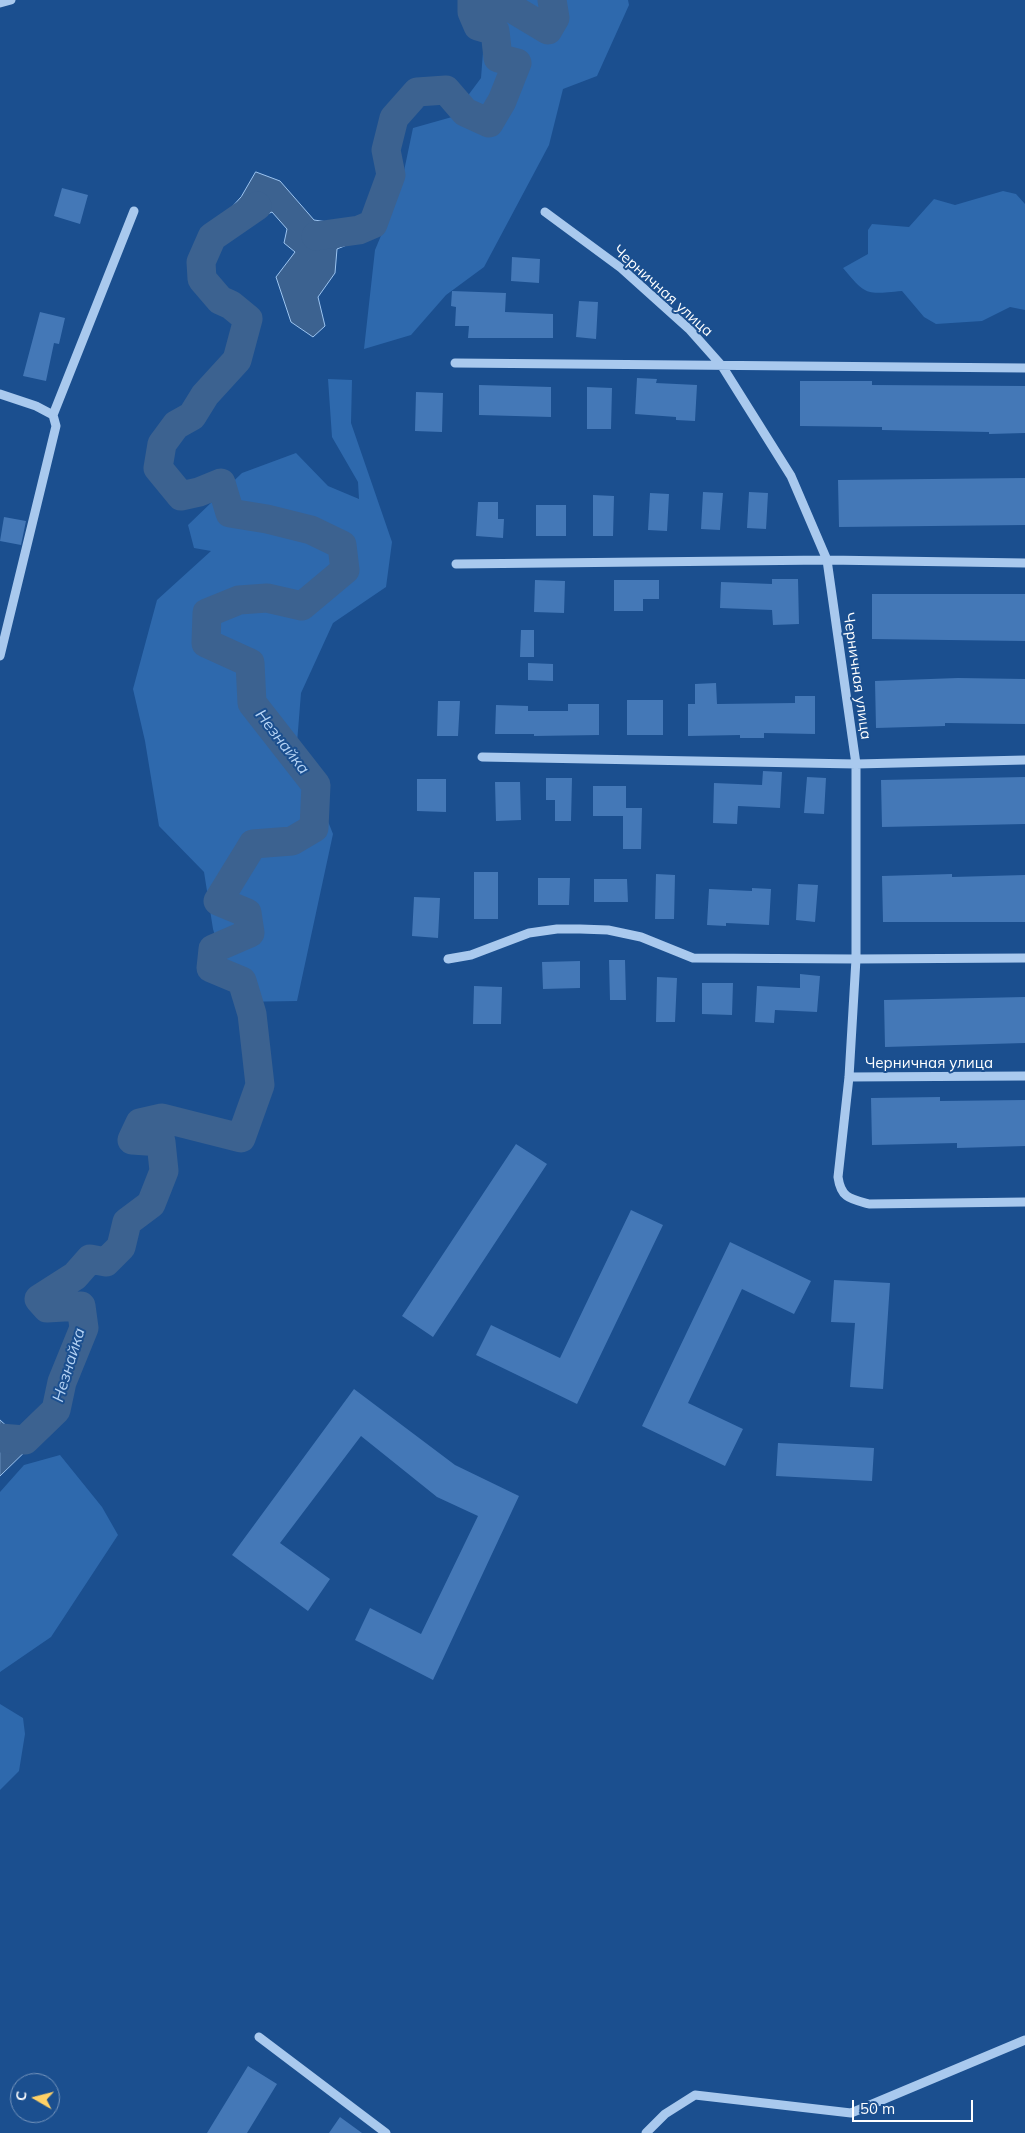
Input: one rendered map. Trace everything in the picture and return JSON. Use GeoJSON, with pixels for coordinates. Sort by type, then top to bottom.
{"type":"FeatureCollection","features":[{"type":"Feature","properties":{"kind":"street"},"geometry":{"type":"LineString","coordinates":[[0,3],[11,0]]}},
{"type":"Feature","properties":{"kind":"street"},"geometry":{"type":"LineString","coordinates":[[0,656],[56,426],[53,416],[134,211]]}},
{"type":"Feature","properties":{"kind":"street","name":"Черничная улица"},"geometry":{"type":"LineString","coordinates":[[545,212],[621,268],[690,330],[722,366],[791,476],[827,560],[856,764],[856,959],[849,1077],[1025,1076]]}},
{"type":"Feature","properties":{"kind":"street"},"geometry":{"type":"LineString","coordinates":[[456,364],[1025,368]]}},
{"type":"Feature","properties":{"kind":"street"},"geometry":{"type":"LineString","coordinates":[[0,394],[36,406],[53,416]]}},
{"type":"Feature","properties":{"kind":"street"},"geometry":{"type":"LineString","coordinates":[[456,564],[827,560],[1025,563]]}},
{"type":"Feature","properties":{"kind":"street"},"geometry":{"type":"LineString","coordinates":[[482,757],[856,764],[1025,760]]}},
{"type":"Feature","properties":{"kind":"street"},"geometry":{"type":"LineString","coordinates":[[448,959],[471,955],[529,933],[557,929],[608,930],[641,937],[693,958],[1025,958]]}},
{"type":"Feature","properties":{"kind":"street"},"geometry":{"type":"LineString","coordinates":[[849,1077],[838,1177],[839,1188],[846,1197],[869,1204],[1025,1202]]}},
{"type":"Feature","properties":{"kind":"street"},"geometry":{"type":"LineString","coordinates":[[259,2037],[386,2133]]}},
{"type":"Feature","properties":{"kind":"street"},"geometry":{"type":"LineString","coordinates":[[646,2133],[665,2114],[695,2095],[851,2113],[1025,2040]]}},
{"type":"Feature","properties":{"kind":"shaded area"},"geometry":{"type":"Polygon","coordinates":[[[487,0],[628,0],[629,5],[597,76],[563,89],[549,145],[484,267],[446,295],[411,335],[364,349],[375,250],[400,190],[413,128],[452,117],[481,78],[487,0]]]}},
{"type":"Feature","properties":{"kind":"shaded area"},"geometry":{"type":"Polygon","coordinates":[[[256,172],[280,181],[314,220],[348,225],[364,238],[337,249],[335,273],[318,297],[325,326],[313,337],[291,322],[276,277],[295,252],[284,243],[287,229],[272,212],[227,231],[222,218],[241,197],[256,172]]]}},
{"type":"Feature","properties":{"kind":"shaded area"},"geometry":{"type":"Polygon","coordinates":[[[1003,191],[1016,194],[1025,204],[1025,310],[1010,307],[982,321],[936,324],[924,317],[902,291],[868,292],[857,284],[843,268],[868,254],[868,230],[872,224],[909,227],[934,199],[955,205],[1003,191]]]}},
{"type":"Feature","properties":{"kind":"shaded area"},"geometry":{"type":"Polygon","coordinates":[[[328,379],[352,380],[351,423],[392,542],[386,587],[333,623],[301,693],[297,743],[333,834],[297,1001],[235,1002],[213,929],[204,872],[159,826],[145,741],[133,689],[157,600],[211,551],[194,548],[188,525],[242,473],[296,453],[328,486],[359,499],[358,482],[332,437],[328,379]]]}},
{"type":"Feature","properties":{"kind":"shaded area"},"geometry":{"type":"Polygon","coordinates":[[[0,1420],[11,1430],[32,1433],[36,1441],[0,1476],[0,1420]]]}},
{"type":"Feature","properties":{"kind":"shaded area"},"geometry":{"type":"Polygon","coordinates":[[[60,1455],[102,1507],[118,1535],[51,1637],[0,1672],[0,1492],[24,1465],[60,1455]]]}},
{"type":"Feature","properties":{"kind":"shaded area"},"geometry":{"type":"Polygon","coordinates":[[[0,1704],[23,1718],[25,1734],[19,1771],[0,1790],[0,1704]]]}},
{"type":"Feature","properties":{"kind":"building"},"geometry":{"type":"Polygon","coordinates":[[[62,188],[88,195],[80,224],[54,216],[62,188]]]}},
{"type":"Feature","properties":{"kind":"building"},"geometry":{"type":"Polygon","coordinates":[[[512,257],[540,259],[539,283],[511,281],[512,257]]]}},
{"type":"Feature","properties":{"kind":"building"},"geometry":{"type":"Polygon","coordinates":[[[452,291],[506,293],[505,312],[553,314],[553,338],[468,338],[469,326],[455,326],[456,307],[451,306],[452,291]]]}},
{"type":"Feature","properties":{"kind":"building"},"geometry":{"type":"Polygon","coordinates":[[[579,301],[598,302],[596,339],[576,337],[579,301]]]}},
{"type":"Feature","properties":{"kind":"building"},"geometry":{"type":"Polygon","coordinates":[[[40,312],[65,318],[59,344],[54,343],[46,381],[23,376],[40,312]]]}},
{"type":"Feature","properties":{"kind":"building"},"geometry":{"type":"Polygon","coordinates":[[[637,378],[657,379],[656,383],[697,385],[695,421],[676,420],[676,417],[635,414],[637,378]]]}},
{"type":"Feature","properties":{"kind":"building"},"geometry":{"type":"Polygon","coordinates":[[[800,381],[872,381],[872,385],[1025,386],[1025,433],[989,434],[989,432],[882,430],[882,427],[800,426],[800,381]]]}},
{"type":"Feature","properties":{"kind":"building"},"geometry":{"type":"Polygon","coordinates":[[[479,385],[551,387],[551,417],[479,415],[479,385]]]}},
{"type":"Feature","properties":{"kind":"building"},"geometry":{"type":"Polygon","coordinates":[[[587,387],[612,388],[611,429],[587,429],[587,387]]]}},
{"type":"Feature","properties":{"kind":"building"},"geometry":{"type":"Polygon","coordinates":[[[416,392],[443,393],[442,432],[415,431],[416,392]]]}},
{"type":"Feature","properties":{"kind":"building"},"geometry":{"type":"Polygon","coordinates":[[[1025,478],[1025,525],[839,527],[838,480],[1025,478]]]}},
{"type":"Feature","properties":{"kind":"building"},"geometry":{"type":"Polygon","coordinates":[[[703,492],[723,493],[720,530],[701,529],[703,492]]]}},
{"type":"Feature","properties":{"kind":"building"},"geometry":{"type":"Polygon","coordinates":[[[749,492],[768,493],[766,529],[747,528],[749,492]]]}},
{"type":"Feature","properties":{"kind":"building"},"geometry":{"type":"Polygon","coordinates":[[[650,493],[669,494],[667,531],[648,530],[650,493]]]}},
{"type":"Feature","properties":{"kind":"building"},"geometry":{"type":"Polygon","coordinates":[[[593,495],[614,496],[613,536],[593,536],[593,495]]]}},
{"type":"Feature","properties":{"kind":"building"},"geometry":{"type":"Polygon","coordinates":[[[478,502],[498,502],[498,519],[504,519],[503,538],[476,536],[478,502]]]}},
{"type":"Feature","properties":{"kind":"building"},"geometry":{"type":"Polygon","coordinates":[[[536,505],[566,505],[566,536],[536,536],[536,505]]]}},
{"type":"Feature","properties":{"kind":"building"},"geometry":{"type":"Polygon","coordinates":[[[4,517],[26,521],[21,545],[0,541],[4,517]]]}},
{"type":"Feature","properties":{"kind":"building"},"geometry":{"type":"Polygon","coordinates":[[[772,579],[798,579],[799,624],[773,625],[772,610],[720,608],[721,582],[772,584],[772,579]]]}},
{"type":"Feature","properties":{"kind":"building"},"geometry":{"type":"Polygon","coordinates":[[[535,580],[565,581],[564,613],[534,612],[535,580]]]}},
{"type":"Feature","properties":{"kind":"building"},"geometry":{"type":"Polygon","coordinates":[[[614,580],[659,580],[659,599],[643,599],[643,611],[614,611],[614,580]]]}},
{"type":"Feature","properties":{"kind":"building"},"geometry":{"type":"Polygon","coordinates":[[[872,594],[1025,594],[1025,641],[872,639],[872,594]]]}},
{"type":"Feature","properties":{"kind":"building"},"geometry":{"type":"Polygon","coordinates":[[[521,630],[534,630],[534,657],[520,657],[521,630]]]}},
{"type":"Feature","properties":{"kind":"building"},"geometry":{"type":"Polygon","coordinates":[[[528,663],[553,664],[553,681],[528,680],[528,663]]]}},
{"type":"Feature","properties":{"kind":"building"},"geometry":{"type":"Polygon","coordinates":[[[958,678],[1025,679],[1025,724],[945,723],[945,726],[876,728],[875,681],[958,678]]]}},
{"type":"Feature","properties":{"kind":"building"},"geometry":{"type":"Polygon","coordinates":[[[716,683],[717,704],[795,703],[795,696],[815,696],[815,734],[764,733],[764,738],[740,738],[740,735],[688,736],[688,704],[695,704],[695,684],[716,683]]]}},
{"type":"Feature","properties":{"kind":"building"},"geometry":{"type":"Polygon","coordinates":[[[627,700],[663,700],[663,735],[627,735],[627,700]]]}},
{"type":"Feature","properties":{"kind":"building"},"geometry":{"type":"Polygon","coordinates":[[[438,701],[460,701],[458,736],[437,736],[438,701]]]}},
{"type":"Feature","properties":{"kind":"building"},"geometry":{"type":"Polygon","coordinates":[[[568,704],[599,704],[599,735],[534,736],[534,734],[495,734],[496,705],[528,706],[528,711],[568,711],[568,704]]]}},
{"type":"Feature","properties":{"kind":"building"},"geometry":{"type":"Polygon","coordinates":[[[763,771],[782,772],[780,808],[738,806],[737,824],[713,823],[714,783],[762,785],[763,771]]]}},
{"type":"Feature","properties":{"kind":"building"},"geometry":{"type":"Polygon","coordinates":[[[807,777],[826,778],[824,814],[804,813],[807,777]]]}},
{"type":"Feature","properties":{"kind":"building"},"geometry":{"type":"Polygon","coordinates":[[[1025,777],[1025,824],[882,827],[881,780],[1025,777]]]}},
{"type":"Feature","properties":{"kind":"building"},"geometry":{"type":"Polygon","coordinates":[[[546,778],[572,778],[571,821],[555,821],[555,800],[546,800],[546,778]]]}},
{"type":"Feature","properties":{"kind":"building"},"geometry":{"type":"Polygon","coordinates":[[[417,779],[446,779],[446,812],[417,811],[417,779]]]}},
{"type":"Feature","properties":{"kind":"building"},"geometry":{"type":"Polygon","coordinates":[[[495,782],[520,782],[521,820],[496,821],[495,782]]]}},
{"type":"Feature","properties":{"kind":"building"},"geometry":{"type":"Polygon","coordinates":[[[593,786],[626,786],[626,808],[642,808],[641,849],[623,849],[623,816],[593,816],[593,786]]]}},
{"type":"Feature","properties":{"kind":"building"},"geometry":{"type":"Polygon","coordinates":[[[474,872],[498,872],[498,919],[474,919],[474,872]]]}},
{"type":"Feature","properties":{"kind":"building"},"geometry":{"type":"Polygon","coordinates":[[[656,874],[675,875],[674,919],[655,919],[656,874]]]}},
{"type":"Feature","properties":{"kind":"building"},"geometry":{"type":"Polygon","coordinates":[[[952,874],[952,877],[1025,875],[1025,922],[883,922],[882,876],[952,874]]]}},
{"type":"Feature","properties":{"kind":"building"},"geometry":{"type":"Polygon","coordinates":[[[538,878],[570,878],[569,905],[538,905],[538,878]]]}},
{"type":"Feature","properties":{"kind":"building"},"geometry":{"type":"Polygon","coordinates":[[[594,879],[627,879],[628,902],[594,902],[594,879]]]}},
{"type":"Feature","properties":{"kind":"building"},"geometry":{"type":"Polygon","coordinates":[[[798,884],[818,885],[815,922],[796,920],[798,884]]]}},
{"type":"Feature","properties":{"kind":"building"},"geometry":{"type":"Polygon","coordinates":[[[752,888],[771,889],[769,925],[726,923],[726,926],[707,925],[709,889],[752,891],[752,888]]]}},
{"type":"Feature","properties":{"kind":"building"},"geometry":{"type":"Polygon","coordinates":[[[414,897],[440,898],[438,938],[412,936],[414,897]]]}},
{"type":"Feature","properties":{"kind":"building"},"geometry":{"type":"Polygon","coordinates":[[[609,960],[625,960],[626,1000],[610,1000],[609,960]]]}},
{"type":"Feature","properties":{"kind":"building"},"geometry":{"type":"Polygon","coordinates":[[[580,961],[580,988],[543,989],[542,962],[580,961]]]}},
{"type":"Feature","properties":{"kind":"building"},"geometry":{"type":"Polygon","coordinates":[[[800,974],[820,976],[817,1012],[775,1010],[774,1023],[755,1022],[757,986],[800,988],[800,974]]]}},
{"type":"Feature","properties":{"kind":"building"},"geometry":{"type":"Polygon","coordinates":[[[657,977],[677,978],[675,1022],[656,1022],[657,977]]]}},
{"type":"Feature","properties":{"kind":"building"},"geometry":{"type":"Polygon","coordinates":[[[702,983],[733,983],[732,1015],[702,1014],[702,983]]]}},
{"type":"Feature","properties":{"kind":"building"},"geometry":{"type":"Polygon","coordinates":[[[474,986],[502,987],[501,1024],[473,1024],[474,986]]]}},
{"type":"Feature","properties":{"kind":"building"},"geometry":{"type":"Polygon","coordinates":[[[1025,997],[1025,1043],[885,1047],[884,1000],[1025,997]]]}},
{"type":"Feature","properties":{"kind":"building"},"geometry":{"type":"Polygon","coordinates":[[[940,1097],[940,1101],[1025,1100],[1025,1146],[957,1148],[957,1143],[872,1145],[871,1098],[940,1097]]]}},
{"type":"Feature","properties":{"kind":"building"},"geometry":{"type":"Polygon","coordinates":[[[516,1144],[547,1164],[433,1337],[402,1316],[516,1144]]]}},
{"type":"Feature","properties":{"kind":"building"},"geometry":{"type":"Polygon","coordinates":[[[631,1210],[663,1225],[577,1404],[476,1355],[491,1325],[560,1358],[631,1210]]]}},
{"type":"Feature","properties":{"kind":"building"},"geometry":{"type":"Polygon","coordinates":[[[730,1242],[811,1281],[794,1314],[742,1289],[688,1403],[743,1429],[725,1466],[642,1426],[730,1242]]]}},
{"type":"Feature","properties":{"kind":"building"},"geometry":{"type":"Polygon","coordinates":[[[834,1280],[890,1283],[883,1389],[850,1387],[855,1323],[831,1322],[834,1280]]]}},
{"type":"Feature","properties":{"kind":"building"},"geometry":{"type":"Polygon","coordinates":[[[354,1389],[455,1465],[519,1496],[433,1680],[355,1640],[370,1608],[421,1634],[478,1516],[437,1497],[361,1436],[280,1543],[330,1579],[308,1611],[232,1555],[354,1389]]]}},
{"type":"Feature","properties":{"kind":"building"},"geometry":{"type":"Polygon","coordinates":[[[778,1443],[874,1448],[872,1481],[776,1476],[778,1443]]]}},
{"type":"Feature","properties":{"kind":"building"},"geometry":{"type":"Polygon","coordinates":[[[248,2066],[277,2084],[247,2133],[207,2133],[248,2066]]]}},
{"type":"Feature","properties":{"kind":"building"},"geometry":{"type":"Polygon","coordinates":[[[340,2117],[362,2133],[329,2133],[340,2117]]]}},
{"type":"Feature","properties":{"kind":"waterway","name":"Незнайка"},"geometry":{"type":"LineString","coordinates":[[316,236],[359,230],[373,224],[391,175],[386,150],[394,118],[417,92],[446,90],[465,112],[489,123],[502,101],[517,63],[498,58],[495,31],[478,26],[472,12],[472,0]]}},
{"type":"Feature","properties":{"kind":"waterway","name":"Незнайка"},"geometry":{"type":"LineString","coordinates":[[490,0],[508,6],[548,30],[555,18],[552,0]]}},
{"type":"Feature","properties":{"kind":"waterway","name":"Незнайка"},"geometry":{"type":"LineString","coordinates":[[0,1438],[25,1440],[56,1410],[62,1382],[84,1328],[81,1306],[47,1308],[39,1299],[75,1276],[90,1259],[106,1262],[121,1247],[127,1222],[151,1204],[164,1171],[161,1142],[132,1140],[140,1123],[162,1118],[241,1138],[260,1085],[252,1014],[242,981],[211,968],[213,949],[250,933],[247,913],[218,901],[253,844],[292,841],[314,828],[316,785],[252,703],[250,663],[206,643],[207,613],[239,600],[267,598],[302,606],[345,570],[342,545],[311,530],[267,519],[230,513],[221,483],[199,492],[181,496],[158,468],[162,444],[176,425],[192,416],[205,395],[237,360],[248,319],[231,305],[220,300],[202,279],[201,262],[212,237],[257,206]]}}]}
